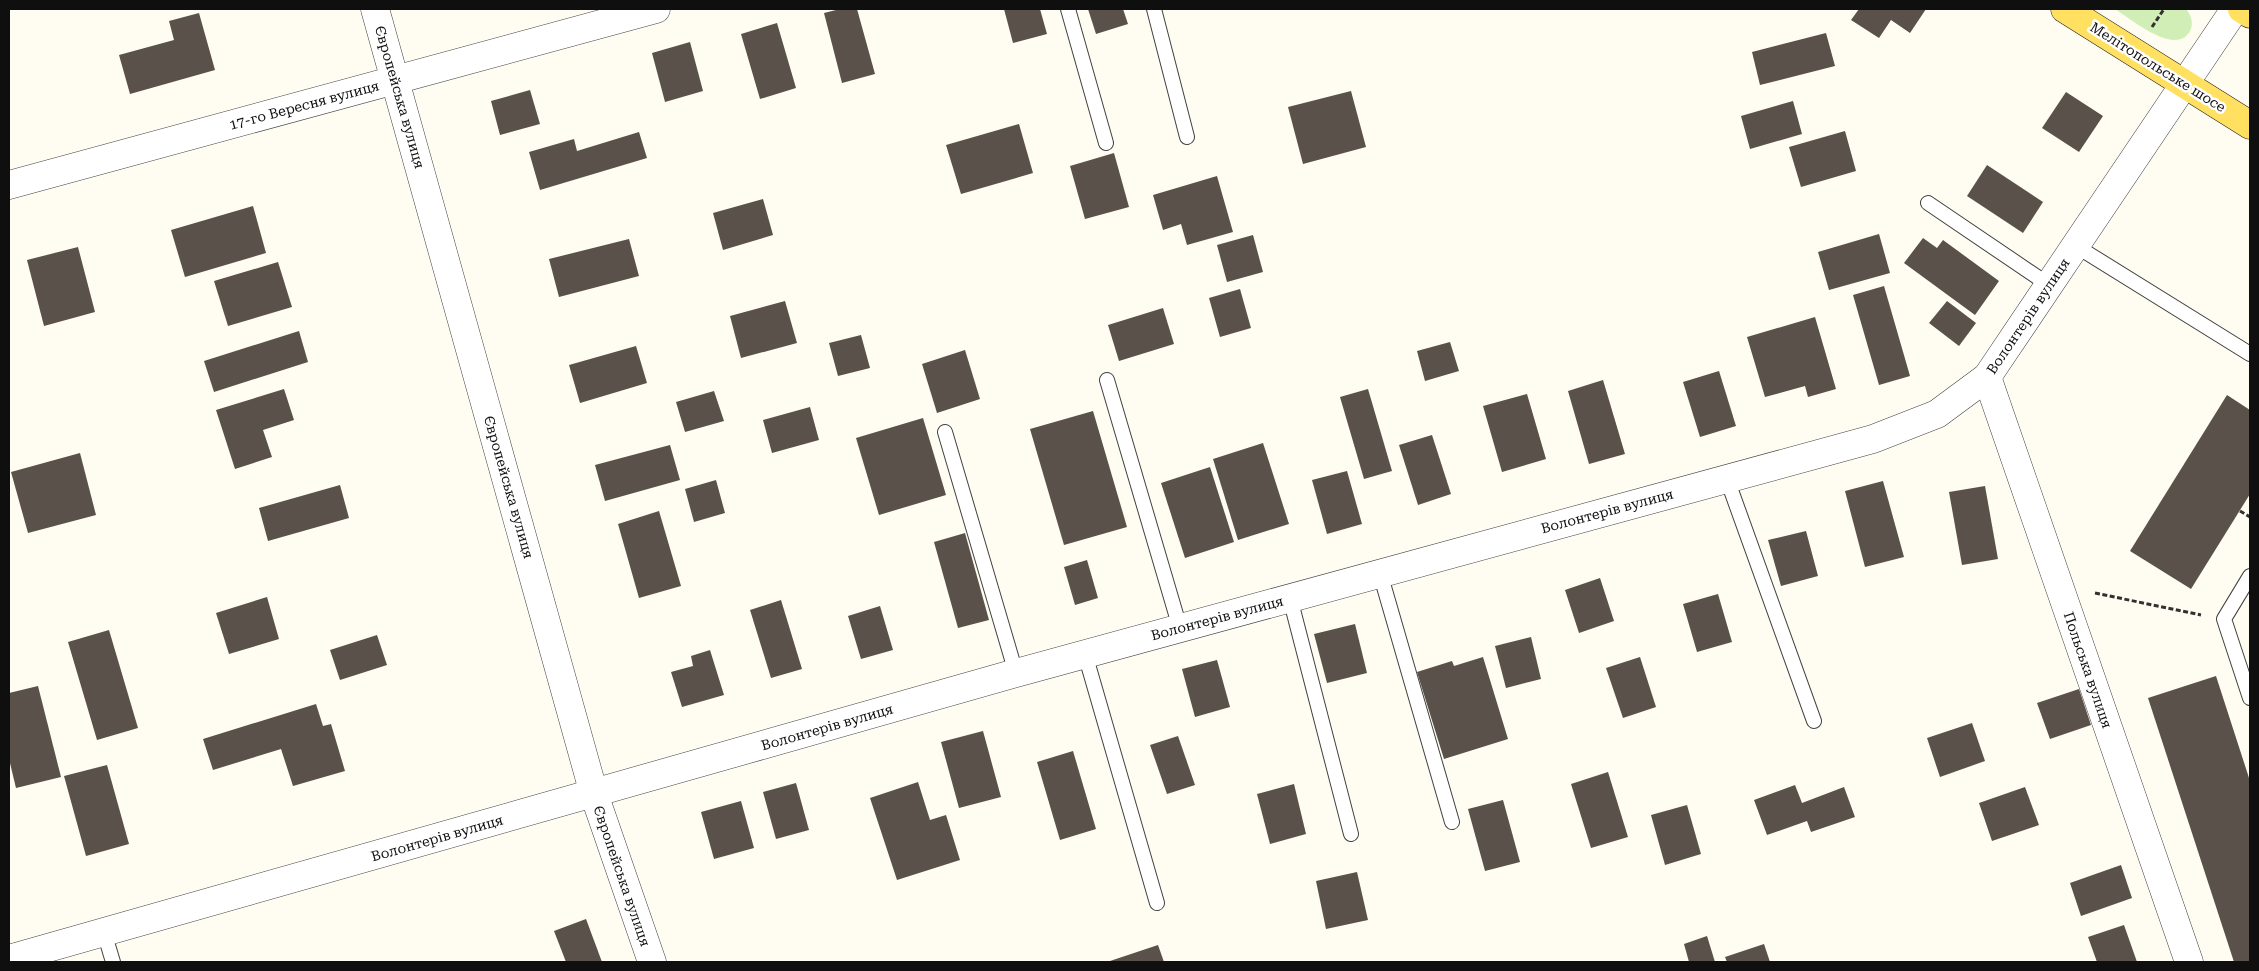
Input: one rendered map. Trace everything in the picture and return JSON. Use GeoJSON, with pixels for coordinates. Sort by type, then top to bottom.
{"type":"FeatureCollection","features":[{"type":"Feature","properties":{"kind":"main road","name":"Мелітопольське шосе"},"geometry":{"type":"LineString","coordinates":[[2065,9],[2250,125]]}},
{"type":"Feature","properties":{"kind":"main road"},"geometry":{"type":"LineString","coordinates":[[2242,9],[2250,14]]}},
{"type":"Feature","properties":{"kind":"street","name":"Європейська вулиця"},"geometry":{"type":"LineString","coordinates":[[375,9],[594,794],[652,962]]}},
{"type":"Feature","properties":{"kind":"street","name":"17-го Вересня вулиця"},"geometry":{"type":"LineString","coordinates":[[9,185],[656,9]]}},
{"type":"Feature","properties":{"kind":"street","name":"Волонтерів вулиця"},"geometry":{"type":"LineString","coordinates":[[9,959],[1016,673],[1873,439],[1937,414],[1987,377],[2235,9]]}},
{"type":"Feature","properties":{"kind":"street","name":"Польська вулиця"},"geometry":{"type":"LineString","coordinates":[[1987,377],[2189,962]]}},
{"type":"Feature","properties":{"kind":"lane"},"geometry":{"type":"LineString","coordinates":[[1068,9],[1106,143]]}},
{"type":"Feature","properties":{"kind":"lane"},"geometry":{"type":"LineString","coordinates":[[1154,9],[1188,138]]}},
{"type":"Feature","properties":{"kind":"lane"},"geometry":{"type":"LineString","coordinates":[[1928,203],[2049,285]]}},
{"type":"Feature","properties":{"kind":"lane"},"geometry":{"type":"LineString","coordinates":[[2076,246],[2250,354]]}},
{"type":"Feature","properties":{"kind":"lane"},"geometry":{"type":"LineString","coordinates":[[1107,380],[1180,628]]}},
{"type":"Feature","properties":{"kind":"lane"},"geometry":{"type":"LineString","coordinates":[[945,432],[1016,673]]}},
{"type":"Feature","properties":{"kind":"lane"},"geometry":{"type":"LineString","coordinates":[[1727,479],[1814,721]]}},
{"type":"Feature","properties":{"kind":"lane"},"geometry":{"type":"LineString","coordinates":[[1380,573],[1452,822]]}},
{"type":"Feature","properties":{"kind":"lane"},"geometry":{"type":"LineString","coordinates":[[2250,576],[2224,619],[2250,698]]}},
{"type":"Feature","properties":{"kind":"lane"},"geometry":{"type":"LineString","coordinates":[[1290,598],[1351,834]]}},
{"type":"Feature","properties":{"kind":"lane"},"geometry":{"type":"LineString","coordinates":[[1085,654],[1157,903]]}},
{"type":"Feature","properties":{"kind":"lane"},"geometry":{"type":"LineString","coordinates":[[104,932],[113,962]]}},
{"type":"Feature","properties":{"kind":"path"},"geometry":{"type":"LineString","coordinates":[[2240,511],[2250,517]]}},
{"type":"Feature","properties":{"kind":"path"},"geometry":{"type":"LineString","coordinates":[[2059,586],[2224,619]]}},
{"type":"Feature","properties":{"kind":"green space"},"geometry":{"type":"Polygon","coordinates":[[[2115,9],[2186,9],[2192,25],[2190,31],[2183,38],[2175,40],[2164,38],[2153,34],[2115,9]]]}},
{"type":"Feature","properties":{"kind":"building"},"geometry":{"type":"Polygon","coordinates":[[[840,9],[857,9],[875,74],[842,83],[824,13],[840,9]]]}},
{"type":"Feature","properties":{"kind":"building"},"geometry":{"type":"Polygon","coordinates":[[[1004,9],[1040,9],[1047,34],[1013,43],[1004,9]]]}},
{"type":"Feature","properties":{"kind":"building"},"geometry":{"type":"Polygon","coordinates":[[[1088,9],[1123,9],[1128,24],[1096,34],[1088,9]]]}},
{"type":"Feature","properties":{"kind":"building"},"geometry":{"type":"Polygon","coordinates":[[[1859,9],[1926,9],[1910,33],[1891,20],[1879,38],[1851,20],[1859,9]]]}},
{"type":"Feature","properties":{"kind":"building"},"geometry":{"type":"Polygon","coordinates":[[[199,13],[215,70],[130,94],[119,55],[174,40],[169,21],[199,13]]]}},
{"type":"Feature","properties":{"kind":"building"},"geometry":{"type":"Polygon","coordinates":[[[777,23],[796,88],[760,99],[741,34],[777,23]]]}},
{"type":"Feature","properties":{"kind":"building"},"geometry":{"type":"Polygon","coordinates":[[[1826,33],[1835,66],[1760,85],[1752,52],[1826,33]]]}},
{"type":"Feature","properties":{"kind":"building"},"geometry":{"type":"Polygon","coordinates":[[[690,42],[703,91],[665,102],[652,53],[690,42]]]}},
{"type":"Feature","properties":{"kind":"building"},"geometry":{"type":"Polygon","coordinates":[[[530,90],[540,124],[500,135],[491,101],[530,90]]]}},
{"type":"Feature","properties":{"kind":"building"},"geometry":{"type":"Polygon","coordinates":[[[1351,91],[1366,147],[1303,164],[1288,107],[1351,91]]]}},
{"type":"Feature","properties":{"kind":"building"},"geometry":{"type":"Polygon","coordinates":[[[2066,92],[2103,116],[2079,152],[2042,128],[2066,92]]]}},
{"type":"Feature","properties":{"kind":"building"},"geometry":{"type":"Polygon","coordinates":[[[1793,101],[1802,134],[1750,149],[1741,116],[1793,101]]]}},
{"type":"Feature","properties":{"kind":"building"},"geometry":{"type":"Polygon","coordinates":[[[1019,124],[1033,173],[961,194],[946,145],[1019,124]]]}},
{"type":"Feature","properties":{"kind":"building"},"geometry":{"type":"Polygon","coordinates":[[[1845,131],[1856,171],[1801,187],[1789,147],[1845,131]]]}},
{"type":"Feature","properties":{"kind":"building"},"geometry":{"type":"Polygon","coordinates":[[[639,132],[647,158],[540,190],[529,152],[574,139],[577,151],[639,132]]]}},
{"type":"Feature","properties":{"kind":"building"},"geometry":{"type":"Polygon","coordinates":[[[1114,153],[1129,207],[1085,219],[1070,166],[1114,153]]]}},
{"type":"Feature","properties":{"kind":"building"},"geometry":{"type":"Polygon","coordinates":[[[1987,165],[2043,202],[2023,233],[1967,196],[1987,165]]]}},
{"type":"Feature","properties":{"kind":"building"},"geometry":{"type":"Polygon","coordinates":[[[1217,176],[1233,232],[1187,245],[1181,224],[1163,230],[1153,195],[1217,176]]]}},
{"type":"Feature","properties":{"kind":"building"},"geometry":{"type":"Polygon","coordinates":[[[763,199],[773,235],[723,250],[713,213],[763,199]]]}},
{"type":"Feature","properties":{"kind":"building"},"geometry":{"type":"Polygon","coordinates":[[[253,206],[266,253],[185,277],[171,230],[253,206]]]}},
{"type":"Feature","properties":{"kind":"building"},"geometry":{"type":"Polygon","coordinates":[[[1879,234],[1890,273],[1829,290],[1818,252],[1879,234]]]}},
{"type":"Feature","properties":{"kind":"building"},"geometry":{"type":"Polygon","coordinates":[[[1253,235],[1263,272],[1227,282],[1217,245],[1253,235]]]}},
{"type":"Feature","properties":{"kind":"building"},"geometry":{"type":"Polygon","coordinates":[[[1923,238],[1937,248],[1943,240],[1999,281],[1975,315],[1904,263],[1923,238]]]}},
{"type":"Feature","properties":{"kind":"building"},"geometry":{"type":"Polygon","coordinates":[[[629,239],[639,276],[559,297],[549,259],[629,239]]]}},
{"type":"Feature","properties":{"kind":"building"},"geometry":{"type":"Polygon","coordinates":[[[78,247],[95,312],[44,326],[27,260],[78,247]]]}},
{"type":"Feature","properties":{"kind":"building"},"geometry":{"type":"Polygon","coordinates":[[[278,262],[292,307],[228,326],[214,281],[278,262]]]}},
{"type":"Feature","properties":{"kind":"building"},"geometry":{"type":"Polygon","coordinates":[[[1884,286],[1910,376],[1879,385],[1853,295],[1884,286]]]}},
{"type":"Feature","properties":{"kind":"building"},"geometry":{"type":"Polygon","coordinates":[[[1240,289],[1251,328],[1220,337],[1209,298],[1240,289]]]}},
{"type":"Feature","properties":{"kind":"building"},"geometry":{"type":"Polygon","coordinates":[[[785,301],[797,343],[741,358],[730,316],[785,301]]]}},
{"type":"Feature","properties":{"kind":"building"},"geometry":{"type":"Polygon","coordinates":[[[1947,301],[1976,323],[1959,346],[1929,323],[1947,301]]]}},
{"type":"Feature","properties":{"kind":"building"},"geometry":{"type":"Polygon","coordinates":[[[1163,308],[1174,344],[1119,361],[1108,325],[1163,308]]]}},
{"type":"Feature","properties":{"kind":"building"},"geometry":{"type":"Polygon","coordinates":[[[1815,317],[1836,389],[1808,397],[1805,386],[1765,397],[1747,337],[1815,317]]]}},
{"type":"Feature","properties":{"kind":"building"},"geometry":{"type":"Polygon","coordinates":[[[299,331],[308,362],[214,392],[204,361],[299,331]]]}},
{"type":"Feature","properties":{"kind":"building"},"geometry":{"type":"Polygon","coordinates":[[[861,335],[870,368],[838,376],[829,343],[861,335]]]}},
{"type":"Feature","properties":{"kind":"building"},"geometry":{"type":"Polygon","coordinates":[[[1450,342],[1459,371],[1425,381],[1417,351],[1450,342]]]}},
{"type":"Feature","properties":{"kind":"building"},"geometry":{"type":"Polygon","coordinates":[[[636,346],[647,383],[580,403],[569,365],[636,346]]]}},
{"type":"Feature","properties":{"kind":"building"},"geometry":{"type":"Polygon","coordinates":[[[965,350],[980,399],[937,413],[922,364],[965,350]]]}},
{"type":"Feature","properties":{"kind":"building"},"geometry":{"type":"Polygon","coordinates":[[[1719,371],[1736,426],[1700,437],[1683,382],[1719,371]]]}},
{"type":"Feature","properties":{"kind":"building"},"geometry":{"type":"Polygon","coordinates":[[[1603,380],[1625,454],[1589,464],[1568,391],[1603,380]]]}},
{"type":"Feature","properties":{"kind":"building"},"geometry":{"type":"Polygon","coordinates":[[[284,389],[294,420],[263,430],[272,457],[235,469],[216,410],[284,389]]]}},
{"type":"Feature","properties":{"kind":"building"},"geometry":{"type":"Polygon","coordinates":[[[1368,389],[1392,471],[1364,479],[1340,397],[1368,389]]]}},
{"type":"Feature","properties":{"kind":"building"},"geometry":{"type":"Polygon","coordinates":[[[714,391],[724,421],[685,432],[676,402],[714,391]]]}},
{"type":"Feature","properties":{"kind":"building"},"geometry":{"type":"Polygon","coordinates":[[[1527,394],[1546,459],[1502,472],[1483,406],[1527,394]]]}},
{"type":"Feature","properties":{"kind":"building"},"geometry":{"type":"Polygon","coordinates":[[[2227,395],[2250,410],[2250,494],[2191,589],[2130,551],[2227,395]]]}},
{"type":"Feature","properties":{"kind":"building"},"geometry":{"type":"Polygon","coordinates":[[[810,407],[819,440],[772,453],[763,420],[810,407]]]}},
{"type":"Feature","properties":{"kind":"building"},"geometry":{"type":"Polygon","coordinates":[[[1093,411],[1127,527],[1064,545],[1030,429],[1093,411]]]}},
{"type":"Feature","properties":{"kind":"building"},"geometry":{"type":"Polygon","coordinates":[[[923,418],[946,495],[879,515],[856,438],[923,418]]]}},
{"type":"Feature","properties":{"kind":"building"},"geometry":{"type":"Polygon","coordinates":[[[1432,435],[1451,494],[1418,505],[1399,445],[1432,435]]]}},
{"type":"Feature","properties":{"kind":"building"},"geometry":{"type":"Polygon","coordinates":[[[1263,443],[1289,524],[1238,540],[1213,459],[1263,443]]]}},
{"type":"Feature","properties":{"kind":"building"},"geometry":{"type":"Polygon","coordinates":[[[670,445],[680,480],[605,501],[595,465],[670,445]]]}},
{"type":"Feature","properties":{"kind":"building"},"geometry":{"type":"Polygon","coordinates":[[[80,453],[96,515],[28,533],[11,472],[80,453]]]}},
{"type":"Feature","properties":{"kind":"building"},"geometry":{"type":"Polygon","coordinates":[[[1210,467],[1234,542],[1185,558],[1161,483],[1210,467]]]}},
{"type":"Feature","properties":{"kind":"building"},"geometry":{"type":"Polygon","coordinates":[[[1347,471],[1362,524],[1327,534],[1312,480],[1347,471]]]}},
{"type":"Feature","properties":{"kind":"building"},"geometry":{"type":"Polygon","coordinates":[[[716,480],[725,513],[694,522],[685,489],[716,480]]]}},
{"type":"Feature","properties":{"kind":"building"},"geometry":{"type":"Polygon","coordinates":[[[1883,481],[1904,557],[1865,567],[1845,491],[1883,481]]]}},
{"type":"Feature","properties":{"kind":"building"},"geometry":{"type":"Polygon","coordinates":[[[340,485],[349,518],[268,541],[259,508],[340,485]]]}},
{"type":"Feature","properties":{"kind":"building"},"geometry":{"type":"Polygon","coordinates":[[[1985,486],[1998,559],[1962,565],[1949,492],[1985,486]]]}},
{"type":"Feature","properties":{"kind":"building"},"geometry":{"type":"Polygon","coordinates":[[[659,511],[681,586],[639,598],[618,524],[659,511]]]}},
{"type":"Feature","properties":{"kind":"building"},"geometry":{"type":"Polygon","coordinates":[[[1806,531],[1818,576],[1781,586],[1768,540],[1806,531]]]}},
{"type":"Feature","properties":{"kind":"building"},"geometry":{"type":"Polygon","coordinates":[[[965,533],[989,620],[958,628],[934,542],[965,533]]]}},
{"type":"Feature","properties":{"kind":"building"},"geometry":{"type":"Polygon","coordinates":[[[1087,560],[1098,598],[1075,605],[1064,567],[1087,560]]]}},
{"type":"Feature","properties":{"kind":"building"},"geometry":{"type":"Polygon","coordinates":[[[1600,578],[1614,621],[1579,633],[1565,590],[1600,578]]]}},
{"type":"Feature","properties":{"kind":"building"},"geometry":{"type":"Polygon","coordinates":[[[1718,594],[1732,642],[1697,652],[1683,604],[1718,594]]]}},
{"type":"Feature","properties":{"kind":"building"},"geometry":{"type":"Polygon","coordinates":[[[267,597],[279,639],[229,654],[216,613],[267,597]]]}},
{"type":"Feature","properties":{"kind":"building"},"geometry":{"type":"Polygon","coordinates":[[[781,600],[802,669],[771,678],[750,610],[781,600]]]}},
{"type":"Feature","properties":{"kind":"building"},"geometry":{"type":"Polygon","coordinates":[[[880,606],[893,650],[861,659],[848,616],[880,606]]]}},
{"type":"Feature","properties":{"kind":"building"},"geometry":{"type":"Polygon","coordinates":[[[1355,624],[1367,673],[1327,683],[1314,634],[1355,624]]]}},
{"type":"Feature","properties":{"kind":"building"},"geometry":{"type":"Polygon","coordinates":[[[109,630],[138,728],[97,740],[68,642],[109,630]]]}},
{"type":"Feature","properties":{"kind":"building"},"geometry":{"type":"Polygon","coordinates":[[[377,635],[387,665],[340,680],[330,650],[377,635]]]}},
{"type":"Feature","properties":{"kind":"building"},"geometry":{"type":"Polygon","coordinates":[[[1531,637],[1541,679],[1506,688],[1495,646],[1531,637]]]}},
{"type":"Feature","properties":{"kind":"building"},"geometry":{"type":"Polygon","coordinates":[[[710,650],[724,695],[682,707],[671,672],[693,666],[691,656],[710,650]]]}},
{"type":"Feature","properties":{"kind":"building"},"geometry":{"type":"Polygon","coordinates":[[[1483,657],[1508,739],[1444,759],[1417,672],[1452,661],[1454,666],[1483,657]]]}},
{"type":"Feature","properties":{"kind":"building"},"geometry":{"type":"Polygon","coordinates":[[[1640,657],[1656,707],[1623,718],[1606,668],[1640,657]]]}},
{"type":"Feature","properties":{"kind":"building"},"geometry":{"type":"Polygon","coordinates":[[[1217,660],[1230,707],[1195,717],[1182,669],[1217,660]]]}},
{"type":"Feature","properties":{"kind":"building"},"geometry":{"type":"Polygon","coordinates":[[[2216,676],[2250,781],[2250,962],[2234,962],[2148,698],[2216,676]]]}},
{"type":"Feature","properties":{"kind":"building"},"geometry":{"type":"Polygon","coordinates":[[[38,686],[61,777],[16,788],[9,759],[9,693],[38,686]]]}},
{"type":"Feature","properties":{"kind":"building"},"geometry":{"type":"Polygon","coordinates":[[[2079,689],[2091,725],[2050,739],[2037,703],[2079,689]]]}},
{"type":"Feature","properties":{"kind":"building"},"geometry":{"type":"Polygon","coordinates":[[[316,704],[323,726],[331,724],[345,771],[293,786],[281,749],[213,770],[203,739],[316,704]]]}},
{"type":"Feature","properties":{"kind":"building"},"geometry":{"type":"Polygon","coordinates":[[[1972,723],[1985,761],[1940,777],[1927,738],[1972,723]]]}},
{"type":"Feature","properties":{"kind":"building"},"geometry":{"type":"Polygon","coordinates":[[[983,731],[1001,797],[959,808],[941,742],[983,731]]]}},
{"type":"Feature","properties":{"kind":"building"},"geometry":{"type":"Polygon","coordinates":[[[1178,736],[1195,785],[1167,794],[1150,745],[1178,736]]]}},
{"type":"Feature","properties":{"kind":"building"},"geometry":{"type":"Polygon","coordinates":[[[1073,751],[1096,829],[1060,840],[1037,762],[1073,751]]]}},
{"type":"Feature","properties":{"kind":"building"},"geometry":{"type":"Polygon","coordinates":[[[107,765],[129,844],[86,856],[64,776],[107,765]]]}},
{"type":"Feature","properties":{"kind":"building"},"geometry":{"type":"Polygon","coordinates":[[[1608,772],[1628,837],[1591,848],[1571,784],[1608,772]]]}},
{"type":"Feature","properties":{"kind":"building"},"geometry":{"type":"Polygon","coordinates":[[[918,782],[930,820],[946,815],[960,860],[897,880],[870,798],[918,782]]]}},
{"type":"Feature","properties":{"kind":"building"},"geometry":{"type":"Polygon","coordinates":[[[796,783],[809,830],[776,839],[763,792],[796,783]]]}},
{"type":"Feature","properties":{"kind":"building"},"geometry":{"type":"Polygon","coordinates":[[[1294,784],[1306,834],[1270,844],[1257,794],[1294,784]]]}},
{"type":"Feature","properties":{"kind":"building"},"geometry":{"type":"Polygon","coordinates":[[[1795,785],[1802,803],[1844,787],[1855,817],[1811,832],[1807,821],[1767,835],[1754,800],[1795,785]]]}},
{"type":"Feature","properties":{"kind":"building"},"geometry":{"type":"Polygon","coordinates":[[[2025,787],[2039,825],[1992,841],[1979,803],[2025,787]]]}},
{"type":"Feature","properties":{"kind":"building"},"geometry":{"type":"Polygon","coordinates":[[[1503,800],[1520,862],[1485,871],[1468,809],[1503,800]]]}},
{"type":"Feature","properties":{"kind":"building"},"geometry":{"type":"Polygon","coordinates":[[[741,801],[754,848],[714,859],[701,812],[741,801]]]}},
{"type":"Feature","properties":{"kind":"building"},"geometry":{"type":"Polygon","coordinates":[[[1687,805],[1701,854],[1665,865],[1651,815],[1687,805]]]}},
{"type":"Feature","properties":{"kind":"building"},"geometry":{"type":"Polygon","coordinates":[[[2121,865],[2132,898],[2081,916],[2070,883],[2121,865]]]}},
{"type":"Feature","properties":{"kind":"building"},"geometry":{"type":"Polygon","coordinates":[[[1357,872],[1368,920],[1326,929],[1316,881],[1357,872]]]}},
{"type":"Feature","properties":{"kind":"building"},"geometry":{"type":"Polygon","coordinates":[[[586,919],[602,962],[566,962],[554,931],[586,919]]]}},
{"type":"Feature","properties":{"kind":"building"},"geometry":{"type":"Polygon","coordinates":[[[2124,925],[2137,962],[2097,962],[2088,937],[2124,925]]]}},
{"type":"Feature","properties":{"kind":"building"},"geometry":{"type":"Polygon","coordinates":[[[1707,936],[1715,962],[1689,962],[1684,944],[1707,936]]]}},
{"type":"Feature","properties":{"kind":"building"},"geometry":{"type":"Polygon","coordinates":[[[1764,944],[1770,962],[1727,962],[1725,957],[1764,944]]]}},
{"type":"Feature","properties":{"kind":"building"},"geometry":{"type":"Polygon","coordinates":[[[1158,945],[1164,962],[1107,962],[1158,945]]]}}]}
